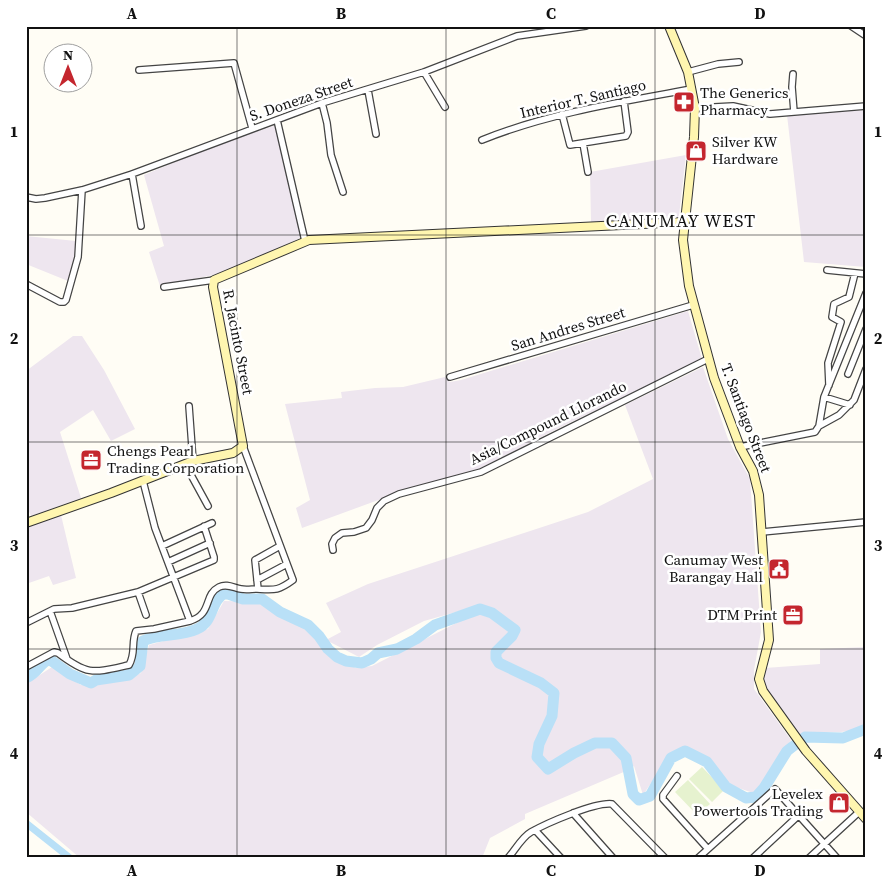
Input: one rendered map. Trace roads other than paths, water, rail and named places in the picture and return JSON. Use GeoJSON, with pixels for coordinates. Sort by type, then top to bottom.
{"type":"FeatureCollection","features":[{"type":"Feature","properties":{"kind":"street","name":"S. Doneza Street"},"geometry":{"type":"LineString","coordinates":[[26,197],[46,198],[82,190],[132,174],[252,128],[322,103],[424,72],[517,36],[586,26]]}},
{"type":"Feature","properties":{"kind":"street","name":"T. Santiago Street"},"geometry":{"type":"LineString","coordinates":[[669,26],[688,72],[695,108],[692,156],[684,222],[684,255],[693,305],[708,358],[740,447],[753,471],[757,486],[769,640],[759,679],[763,691],[806,751],[866,819]]}},
{"type":"Feature","properties":{"kind":"street"},"geometry":{"type":"LineString","coordinates":[[851,26],[866,36]]}},
{"type":"Feature","properties":{"kind":"street"},"geometry":{"type":"LineString","coordinates":[[688,72],[718,64],[739,62]]}},
{"type":"Feature","properties":{"kind":"street"},"geometry":{"type":"LineString","coordinates":[[139,70],[234,63],[252,128]]}},
{"type":"Feature","properties":{"kind":"street"},"geometry":{"type":"LineString","coordinates":[[424,72],[445,107]]}},
{"type":"Feature","properties":{"kind":"street"},"geometry":{"type":"LineString","coordinates":[[793,74],[794,112]]}},
{"type":"Feature","properties":{"kind":"street","name":"Interior T. Santiago"},"geometry":{"type":"LineString","coordinates":[[482,140],[510,129],[562,114],[692,89]]}},
{"type":"Feature","properties":{"kind":"street"},"geometry":{"type":"LineString","coordinates":[[368,90],[376,134]]}},
{"type":"Feature","properties":{"kind":"street"},"geometry":{"type":"LineString","coordinates":[[562,114],[571,146],[628,134],[624,101]]}},
{"type":"Feature","properties":{"kind":"street"},"geometry":{"type":"LineString","coordinates":[[695,108],[733,106],[770,114],[866,106],[866,102]]}},
{"type":"Feature","properties":{"kind":"street"},"geometry":{"type":"LineString","coordinates":[[322,103],[327,123],[331,155],[343,192]]}},
{"type":"Feature","properties":{"kind":"street"},"geometry":{"type":"LineString","coordinates":[[276,120],[305,241]]}},
{"type":"Feature","properties":{"kind":"street"},"geometry":{"type":"LineString","coordinates":[[583,143],[588,172]]}},
{"type":"Feature","properties":{"kind":"street"},"geometry":{"type":"LineString","coordinates":[[132,174],[141,226]]}},
{"type":"Feature","properties":{"kind":"street"},"geometry":{"type":"LineString","coordinates":[[26,284],[60,302],[66,300],[78,257],[82,190]]}},
{"type":"Feature","properties":{"kind":"street","name":"R. Jacinto Street"},"geometry":{"type":"LineString","coordinates":[[243,446],[213,287],[214,280],[305,241],[684,222]]}},
{"type":"Feature","properties":{"kind":"street"},"geometry":{"type":"LineString","coordinates":[[827,270],[866,274]]}},
{"type":"Feature","properties":{"kind":"street"},"geometry":{"type":"LineString","coordinates":[[830,385],[828,363],[841,322],[832,317],[834,304],[849,297],[855,273]]}},
{"type":"Feature","properties":{"kind":"street"},"geometry":{"type":"LineString","coordinates":[[164,287],[214,280]]}},
{"type":"Feature","properties":{"kind":"street"},"geometry":{"type":"LineString","coordinates":[[740,447],[815,432],[819,426],[824,397],[866,293]]}},
{"type":"Feature","properties":{"kind":"street","name":"San Andres Street"},"geometry":{"type":"LineString","coordinates":[[450,377],[693,305]]}},
{"type":"Feature","properties":{"kind":"street"},"geometry":{"type":"LineString","coordinates":[[848,374],[865,330],[851,332]]}},
{"type":"Feature","properties":{"kind":"street","name":"Asia/Compound Llorando"},"geometry":{"type":"LineString","coordinates":[[333,550],[332,544],[335,538],[342,533],[366,528],[377,508],[399,494],[481,472],[708,358]]}},
{"type":"Feature","properties":{"kind":"street"},"geometry":{"type":"LineString","coordinates":[[819,426],[840,415],[854,400],[866,369]]}},
{"type":"Feature","properties":{"kind":"street"},"geometry":{"type":"LineString","coordinates":[[824,397],[850,404]]}},
{"type":"Feature","properties":{"kind":"street"},"geometry":{"type":"LineString","coordinates":[[188,406],[189,462],[208,506]]}},
{"type":"Feature","properties":{"kind":"street"},"geometry":{"type":"LineString","coordinates":[[26,522],[144,481],[189,462],[233,453],[243,446],[293,580],[278,590],[242,590],[228,586],[220,587],[211,595],[204,613],[198,619],[163,628],[136,631],[133,655],[129,665],[90,671],[84,670],[54,652],[26,667]]}},
{"type":"Feature","properties":{"kind":"street"},"geometry":{"type":"LineString","coordinates":[[144,481],[156,528],[190,621]]}},
{"type":"Feature","properties":{"kind":"street"},"geometry":{"type":"LineString","coordinates":[[762,532],[866,522]]}},
{"type":"Feature","properties":{"kind":"street"},"geometry":{"type":"LineString","coordinates":[[162,546],[212,523]]}},
{"type":"Feature","properties":{"kind":"street"},"geometry":{"type":"LineString","coordinates":[[26,623],[54,609],[72,608],[138,592],[214,560],[204,526]]}},
{"type":"Feature","properties":{"kind":"street"},"geometry":{"type":"LineString","coordinates":[[168,562],[210,543]]}},
{"type":"Feature","properties":{"kind":"street"},"geometry":{"type":"LineString","coordinates":[[258,589],[255,560],[280,546]]}},
{"type":"Feature","properties":{"kind":"street"},"geometry":{"type":"LineString","coordinates":[[257,580],[287,564]]}},
{"type":"Feature","properties":{"kind":"street"},"geometry":{"type":"LineString","coordinates":[[138,592],[146,615]]}},
{"type":"Feature","properties":{"kind":"street"},"geometry":{"type":"LineString","coordinates":[[50,611],[68,661]]}},
{"type":"Feature","properties":{"kind":"street"},"geometry":{"type":"LineString","coordinates":[[677,776],[663,795],[663,800],[708,848]]}},
{"type":"Feature","properties":{"kind":"street"},"geometry":{"type":"LineString","coordinates":[[698,858],[775,789],[837,858]]}},
{"type":"Feature","properties":{"kind":"street"},"geometry":{"type":"LineString","coordinates":[[508,858],[528,835],[535,830],[606,803],[612,804],[664,858]]}},
{"type":"Feature","properties":{"kind":"street"},"geometry":{"type":"LineString","coordinates":[[809,858],[859,812]]}},
{"type":"Feature","properties":{"kind":"street"},"geometry":{"type":"LineString","coordinates":[[573,814],[613,858]]}},
{"type":"Feature","properties":{"kind":"street"},"geometry":{"type":"LineString","coordinates":[[753,858],[798,816]]}},
{"type":"Feature","properties":{"kind":"street"},"geometry":{"type":"LineString","coordinates":[[535,830],[561,858]]}},
{"type":"Feature","properties":{"kind":"waterway"},"geometry":{"type":"LineString","coordinates":[[26,678],[49,659],[70,674],[91,683],[96,680],[129,675],[140,666],[143,641],[197,629],[206,622],[217,601],[225,593],[243,599],[262,599],[280,612],[308,625],[337,657],[346,661],[362,663],[378,653],[397,649],[416,639],[435,625],[480,609],[492,613],[515,630],[512,636],[496,652],[496,658],[499,663],[541,683],[554,693],[552,716],[539,744],[537,757],[548,769],[595,743],[612,743],[626,758],[633,794],[639,800],[650,796],[671,758],[685,751],[707,762],[726,787],[746,798],[756,797],[764,788],[787,751],[805,737],[843,738],[866,729]]}},
{"type":"Feature","properties":{"kind":"waterway"},"geometry":{"type":"LineString","coordinates":[[26,823],[70,858]]}},
{"type":"Feature","properties":{"kind":"place","name":"The Generics Pharmacy"},"geometry":{"type":"Point","coordinates":[684,102]}},
{"type":"Feature","properties":{"kind":"place","name":"Silver KW Hardware"},"geometry":{"type":"Point","coordinates":[696,151]}},
{"type":"Feature","properties":{"kind":"place","name":"Chengs Pearl Trading Corporation"},"geometry":{"type":"Point","coordinates":[91,460]}},
{"type":"Feature","properties":{"kind":"place","name":"Canumay West Barangay Hall"},"geometry":{"type":"Point","coordinates":[779,569]}},
{"type":"Feature","properties":{"kind":"place","name":"DTM Print"},"geometry":{"type":"Point","coordinates":[793,615]}},
{"type":"Feature","properties":{"kind":"place","name":"Levelex Powertools Trading"},"geometry":{"type":"Point","coordinates":[839,803]}},
{"type":"Feature","properties":{"kind":"district","name":"CANUMAY WEST"},"geometry":{"type":"Point","coordinates":[681,221]}}]}
